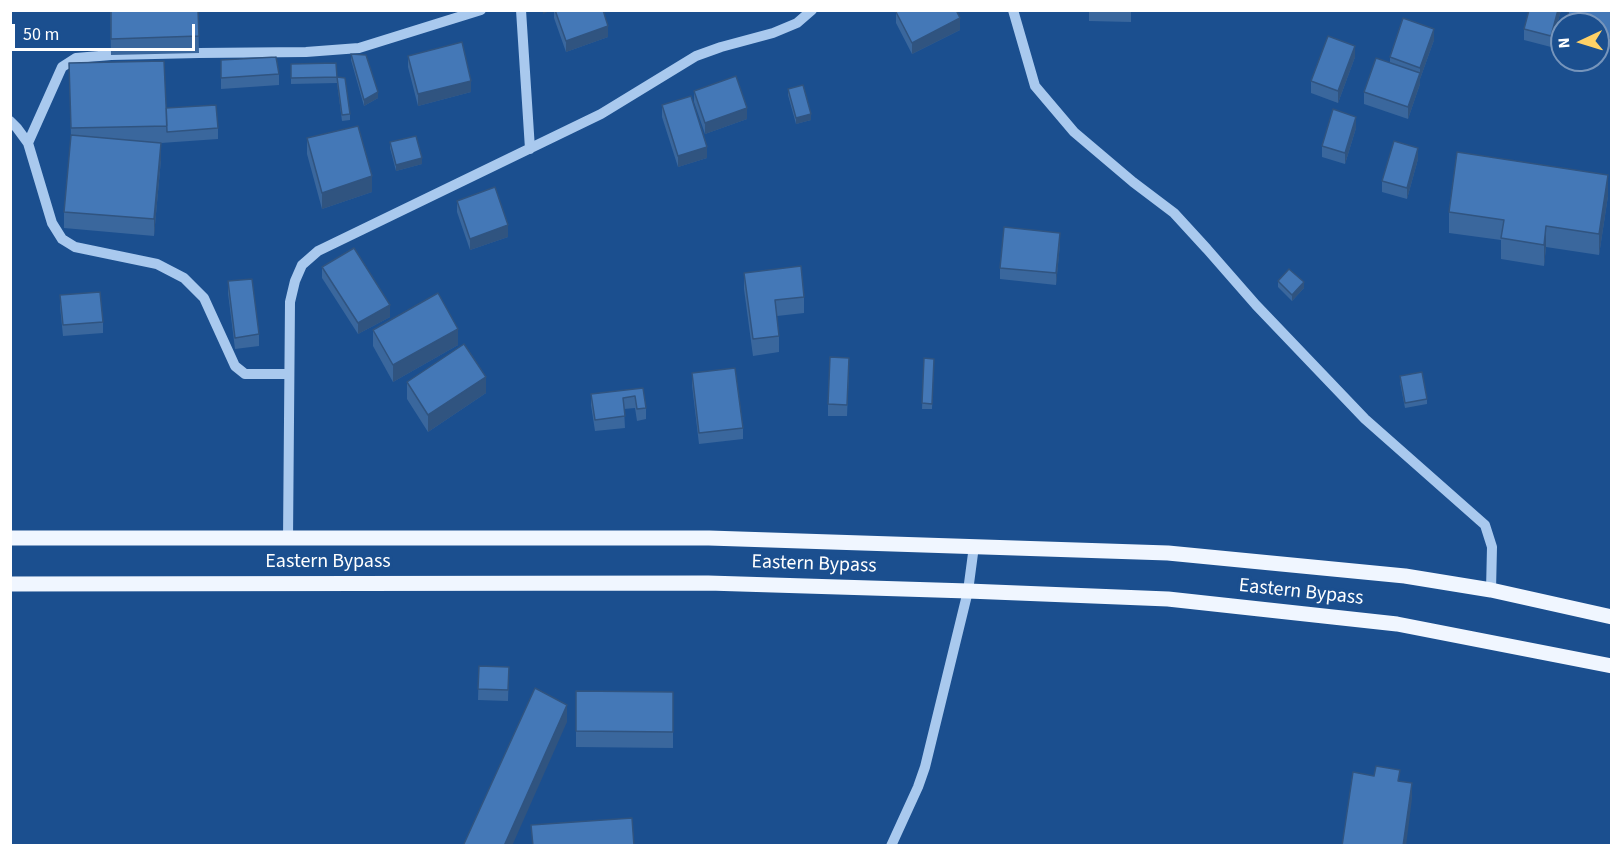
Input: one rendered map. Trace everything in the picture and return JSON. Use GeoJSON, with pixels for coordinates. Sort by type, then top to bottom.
{"type":"FeatureCollection","features":[{"type":"Feature","properties":{"kind":"main road","name":"Eastern Bypass"},"geometry":{"type":"LineString","coordinates":[[10,538],[709,538],[1168,553],[1405,576],[1491,591],[1611,617]]}},
{"type":"Feature","properties":{"kind":"main road","name":"Eastern Bypass"},"geometry":{"type":"LineString","coordinates":[[10,584],[708,584],[1168,599],[1398,624],[1611,666]]}},
{"type":"Feature","properties":{"kind":"street"},"geometry":{"type":"LineString","coordinates":[[28,143],[62,67],[76,58],[111,55],[306,52],[359,48],[481,10]]}},
{"type":"Feature","properties":{"kind":"street"},"geometry":{"type":"LineString","coordinates":[[521,10],[530,149]]}},
{"type":"Feature","properties":{"kind":"street"},"geometry":{"type":"LineString","coordinates":[[288,539],[290,302],[302,265],[318,251],[601,114],[696,56],[773,33],[797,23],[812,10]]}},
{"type":"Feature","properties":{"kind":"street"},"geometry":{"type":"LineString","coordinates":[[1013,10],[1035,86],[1074,132],[1174,213],[1256,305],[1365,419],[1485,525],[1492,547],[1491,591]]}},
{"type":"Feature","properties":{"kind":"street"},"geometry":{"type":"LineString","coordinates":[[10,121],[28,143],[52,223],[62,239],[75,247],[157,264],[184,278],[204,298],[235,366],[245,374],[289,374]]}},
{"type":"Feature","properties":{"kind":"street"},"geometry":{"type":"LineString","coordinates":[[891,846],[925,767],[968,591],[974,546]]}},
{"type":"Feature","properties":{"kind":"building"},"geometry":{"type":"Polygon","coordinates":[[[111,10],[198,10],[199,36],[111,39],[111,10]]]}},
{"type":"Feature","properties":{"kind":"building"},"geometry":{"type":"Polygon","coordinates":[[[555,10],[603,10],[608,26],[566,41],[555,10]]]}},
{"type":"Feature","properties":{"kind":"building"},"geometry":{"type":"Polygon","coordinates":[[[898,10],[956,10],[960,18],[912,43],[896,12],[898,10]]]}},
{"type":"Feature","properties":{"kind":"building"},"geometry":{"type":"Polygon","coordinates":[[[1529,10],[1558,10],[1557,12],[1550,12],[1550,36],[1524,29],[1529,10]]]}},
{"type":"Feature","properties":{"kind":"building"},"geometry":{"type":"Polygon","coordinates":[[[1569,10],[1611,10],[1611,39],[1610,12],[1568,12],[1569,10]]]}},
{"type":"Feature","properties":{"kind":"building"},"geometry":{"type":"Polygon","coordinates":[[[1403,18],[1434,29],[1420,68],[1390,57],[1403,18]]]}},
{"type":"Feature","properties":{"kind":"building"},"geometry":{"type":"Polygon","coordinates":[[[1328,36],[1355,46],[1338,91],[1311,81],[1328,36]]]}},
{"type":"Feature","properties":{"kind":"building"},"geometry":{"type":"Polygon","coordinates":[[[462,42],[471,81],[418,94],[408,56],[462,42]]]}},
{"type":"Feature","properties":{"kind":"building"},"geometry":{"type":"Polygon","coordinates":[[[351,54],[366,55],[378,92],[364,100],[351,54]]]}},
{"type":"Feature","properties":{"kind":"building"},"geometry":{"type":"Polygon","coordinates":[[[276,57],[279,74],[221,78],[221,60],[276,57]]]}},
{"type":"Feature","properties":{"kind":"building"},"geometry":{"type":"Polygon","coordinates":[[[1376,58],[1420,73],[1408,107],[1364,92],[1376,58]]]}},
{"type":"Feature","properties":{"kind":"building"},"geometry":{"type":"Polygon","coordinates":[[[164,61],[167,126],[71,128],[69,63],[164,61]]]}},
{"type":"Feature","properties":{"kind":"building"},"geometry":{"type":"Polygon","coordinates":[[[336,63],[337,77],[291,78],[291,64],[336,63]]]}},
{"type":"Feature","properties":{"kind":"building"},"geometry":{"type":"Polygon","coordinates":[[[736,76],[747,108],[705,123],[694,91],[736,76]]]}},
{"type":"Feature","properties":{"kind":"building"},"geometry":{"type":"Polygon","coordinates":[[[337,77],[345,78],[350,114],[342,115],[337,77]]]}},
{"type":"Feature","properties":{"kind":"building"},"geometry":{"type":"Polygon","coordinates":[[[803,85],[811,114],[796,118],[788,89],[803,85]]]}},
{"type":"Feature","properties":{"kind":"building"},"geometry":{"type":"Polygon","coordinates":[[[691,96],[707,147],[678,156],[662,105],[691,96]]]}},
{"type":"Feature","properties":{"kind":"building"},"geometry":{"type":"Polygon","coordinates":[[[216,105],[218,128],[167,132],[166,108],[216,105]]]}},
{"type":"Feature","properties":{"kind":"building"},"geometry":{"type":"Polygon","coordinates":[[[1333,109],[1356,117],[1345,153],[1322,146],[1333,109]]]}},
{"type":"Feature","properties":{"kind":"building"},"geometry":{"type":"Polygon","coordinates":[[[358,126],[372,176],[322,193],[307,138],[358,126]]]}},
{"type":"Feature","properties":{"kind":"building"},"geometry":{"type":"Polygon","coordinates":[[[71,135],[161,143],[154,219],[64,212],[71,135]]]}},
{"type":"Feature","properties":{"kind":"building"},"geometry":{"type":"Polygon","coordinates":[[[416,136],[422,158],[396,165],[390,142],[416,136]]]}},
{"type":"Feature","properties":{"kind":"building"},"geometry":{"type":"Polygon","coordinates":[[[1394,141],[1418,148],[1407,188],[1382,181],[1394,141]]]}},
{"type":"Feature","properties":{"kind":"building"},"geometry":{"type":"Polygon","coordinates":[[[1457,152],[1608,175],[1599,234],[1546,226],[1544,245],[1501,238],[1504,220],[1449,212],[1457,152]]]}},
{"type":"Feature","properties":{"kind":"building"},"geometry":{"type":"Polygon","coordinates":[[[495,187],[508,225],[470,239],[457,201],[495,187]]]}},
{"type":"Feature","properties":{"kind":"building"},"geometry":{"type":"Polygon","coordinates":[[[1004,227],[1060,233],[1056,273],[1000,268],[1004,227]]]}},
{"type":"Feature","properties":{"kind":"building"},"geometry":{"type":"Polygon","coordinates":[[[354,248],[390,305],[358,323],[322,267],[354,248]]]}},
{"type":"Feature","properties":{"kind":"building"},"geometry":{"type":"Polygon","coordinates":[[[801,266],[804,297],[775,300],[779,336],[753,339],[744,273],[801,266]]]}},
{"type":"Feature","properties":{"kind":"building"},"geometry":{"type":"Polygon","coordinates":[[[1289,269],[1304,282],[1292,295],[1278,281],[1289,269]]]}},
{"type":"Feature","properties":{"kind":"building"},"geometry":{"type":"Polygon","coordinates":[[[252,279],[259,334],[235,338],[228,281],[252,279]]]}},
{"type":"Feature","properties":{"kind":"building"},"geometry":{"type":"Polygon","coordinates":[[[100,292],[103,322],[63,325],[60,295],[100,292]]]}},
{"type":"Feature","properties":{"kind":"building"},"geometry":{"type":"Polygon","coordinates":[[[438,293],[458,329],[393,365],[373,330],[438,293]]]}},
{"type":"Feature","properties":{"kind":"building"},"geometry":{"type":"Polygon","coordinates":[[[464,344],[486,377],[428,415],[407,382],[464,344]]]}},
{"type":"Feature","properties":{"kind":"building"},"geometry":{"type":"Polygon","coordinates":[[[830,357],[849,358],[847,405],[828,404],[830,357]]]}},
{"type":"Feature","properties":{"kind":"building"},"geometry":{"type":"Polygon","coordinates":[[[924,358],[934,359],[932,404],[922,403],[924,358]]]}},
{"type":"Feature","properties":{"kind":"building"},"geometry":{"type":"Polygon","coordinates":[[[735,368],[743,428],[699,433],[692,373],[735,368]]]}},
{"type":"Feature","properties":{"kind":"building"},"geometry":{"type":"Polygon","coordinates":[[[1422,372],[1427,399],[1405,403],[1400,376],[1422,372]]]}},
{"type":"Feature","properties":{"kind":"building"},"geometry":{"type":"Polygon","coordinates":[[[643,388],[646,408],[637,409],[635,396],[623,398],[625,416],[595,420],[591,394],[643,388]]]}},
{"type":"Feature","properties":{"kind":"building"},"geometry":{"type":"Polygon","coordinates":[[[479,666],[509,667],[508,690],[478,689],[479,666]]]}},
{"type":"Feature","properties":{"kind":"building"},"geometry":{"type":"Polygon","coordinates":[[[535,688],[567,705],[504,846],[463,846],[535,688]]]}},
{"type":"Feature","properties":{"kind":"building"},"geometry":{"type":"Polygon","coordinates":[[[576,691],[673,692],[673,732],[576,731],[576,691]]]}},
{"type":"Feature","properties":{"kind":"building"},"geometry":{"type":"Polygon","coordinates":[[[1376,766],[1400,770],[1398,781],[1412,783],[1403,846],[1342,846],[1353,772],[1374,776],[1376,766]]]}},
{"type":"Feature","properties":{"kind":"building"},"geometry":{"type":"Polygon","coordinates":[[[632,818],[634,846],[533,846],[531,825],[632,818]]]}}]}
